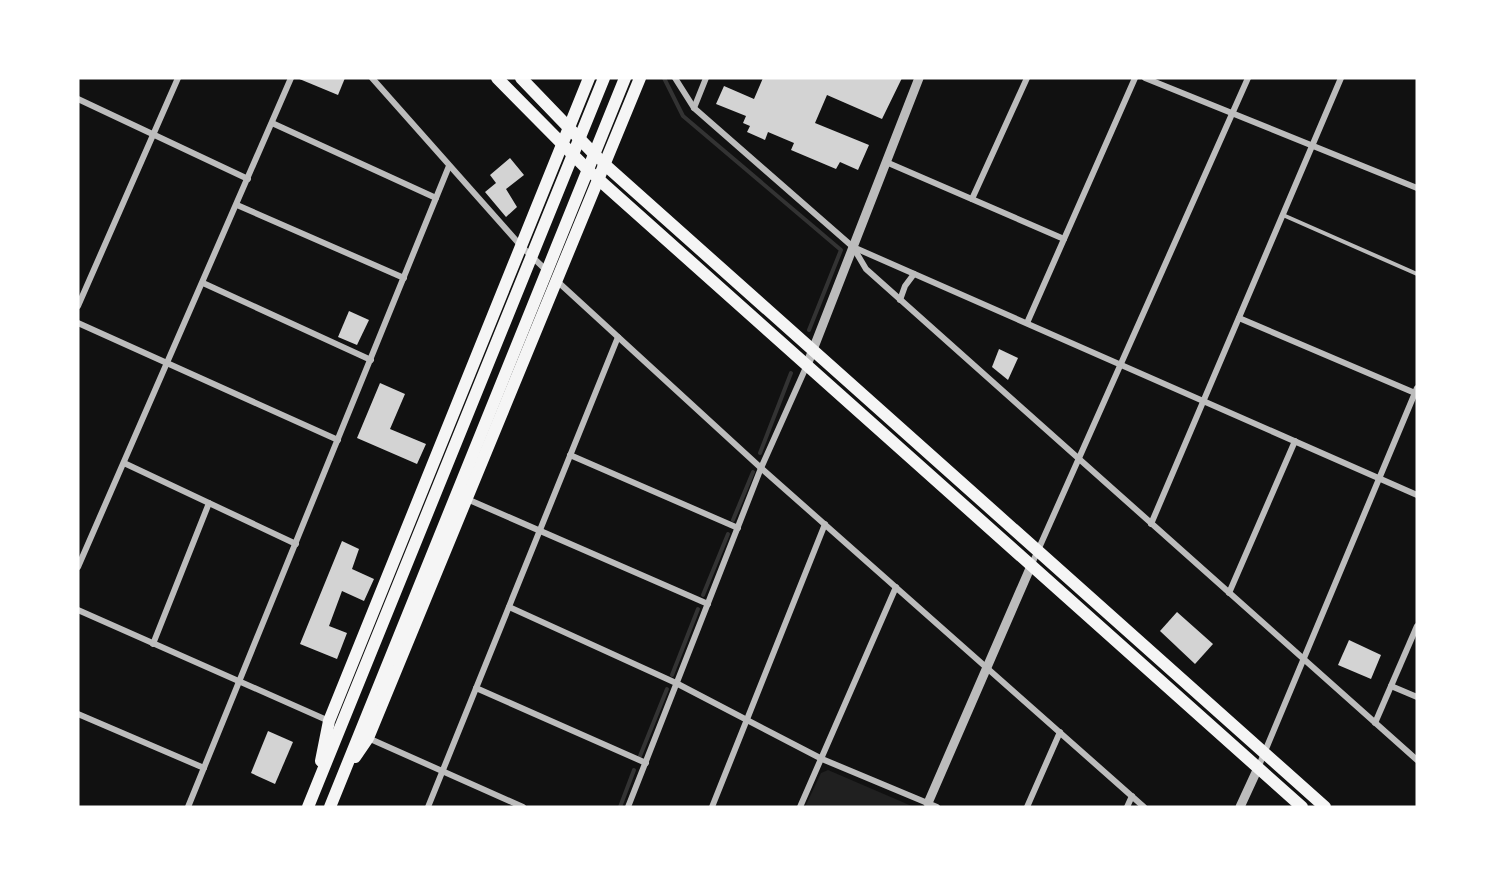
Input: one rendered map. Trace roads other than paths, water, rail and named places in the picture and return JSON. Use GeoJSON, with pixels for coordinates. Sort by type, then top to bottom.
{"type":"FeatureCollection","features":[{"type":"Feature","properties":{"kind":"main road"},"geometry":{"type":"LineString","coordinates":[[497,78],[562,146],[597,178],[1302,807]]}},
{"type":"Feature","properties":{"kind":"main road"},"geometry":{"type":"LineString","coordinates":[[521,78],[603,163],[1325,807]]}},
{"type":"Feature","properties":{"kind":"main road"},"geometry":{"type":"LineString","coordinates":[[315,792],[329,722],[589,78]]}},
{"type":"Feature","properties":{"kind":"main road"},"geometry":{"type":"LineString","coordinates":[[309,807],[604,78]]}},
{"type":"Feature","properties":{"kind":"main road"},"geometry":{"type":"LineString","coordinates":[[330,807],[625,78]]}},
{"type":"Feature","properties":{"kind":"main road"},"geometry":{"type":"LineString","coordinates":[[340,780],[368,738],[557,281],[603,163],[640,78]]}},
{"type":"Feature","properties":{"kind":"street"},"geometry":{"type":"LineString","coordinates":[[78,306],[178,78]]}},
{"type":"Feature","properties":{"kind":"street"},"geometry":{"type":"LineString","coordinates":[[78,567],[291,78]]}},
{"type":"Feature","properties":{"kind":"street"},"geometry":{"type":"LineString","coordinates":[[372,78],[521,246],[557,281],[761,468],[1144,807]]}},
{"type":"Feature","properties":{"kind":"street"},"geometry":{"type":"LineString","coordinates":[[675,78],[694,108],[853,247],[1417,495]]}},
{"type":"Feature","properties":{"kind":"street"},"geometry":{"type":"LineString","coordinates":[[694,108],[706,78]]}},
{"type":"Feature","properties":{"kind":"street"},"geometry":{"type":"LineString","coordinates":[[628,807],[761,468],[813,351],[919,78]]}},
{"type":"Feature","properties":{"kind":"street"},"geometry":{"type":"LineString","coordinates":[[972,199],[1027,78]]}},
{"type":"Feature","properties":{"kind":"street"},"geometry":{"type":"LineString","coordinates":[[1027,323],[1135,78]]}},
{"type":"Feature","properties":{"kind":"street"},"geometry":{"type":"LineString","coordinates":[[1145,78],[1417,188]]}},
{"type":"Feature","properties":{"kind":"street"},"geometry":{"type":"LineString","coordinates":[[509,607],[676,683],[822,759],[933,805],[1031,566],[1248,78]]}},
{"type":"Feature","properties":{"kind":"street"},"geometry":{"type":"LineString","coordinates":[[1151,524],[1341,78]]}},
{"type":"Feature","properties":{"kind":"street"},"geometry":{"type":"LineString","coordinates":[[78,99],[155,133],[248,179]]}},
{"type":"Feature","properties":{"kind":"street"},"geometry":{"type":"LineString","coordinates":[[272,123],[436,198]]}},
{"type":"Feature","properties":{"kind":"street"},"geometry":{"type":"LineString","coordinates":[[886,162],[1064,238]]}},
{"type":"Feature","properties":{"kind":"street"},"geometry":{"type":"LineString","coordinates":[[188,807],[449,166]]}},
{"type":"Feature","properties":{"kind":"street"},"geometry":{"type":"LineString","coordinates":[[237,205],[404,278]]}},
{"type":"Feature","properties":{"kind":"street"},"geometry":{"type":"LineString","coordinates":[[853,247],[866,269],[900,300],[1417,760]]}},
{"type":"Feature","properties":{"kind":"street"},"geometry":{"type":"LineString","coordinates":[[900,300],[905,286],[914,274]]}},
{"type":"Feature","properties":{"kind":"street"},"geometry":{"type":"LineString","coordinates":[[203,283],[370,360]]}},
{"type":"Feature","properties":{"kind":"street"},"geometry":{"type":"LineString","coordinates":[[1239,318],[1416,391],[1414,402],[1379,478],[1240,807]]}},
{"type":"Feature","properties":{"kind":"street"},"geometry":{"type":"LineString","coordinates":[[78,324],[338,440]]}},
{"type":"Feature","properties":{"kind":"street"},"geometry":{"type":"LineString","coordinates":[[428,807],[618,337]]}},
{"type":"Feature","properties":{"kind":"street"},"geometry":{"type":"LineString","coordinates":[[1229,593],[1295,441]]}},
{"type":"Feature","properties":{"kind":"street"},"geometry":{"type":"LineString","coordinates":[[570,455],[738,528]]}},
{"type":"Feature","properties":{"kind":"street"},"geometry":{"type":"LineString","coordinates":[[124,463],[296,544]]}},
{"type":"Feature","properties":{"kind":"street"},"geometry":{"type":"LineString","coordinates":[[467,499],[708,604]]}},
{"type":"Feature","properties":{"kind":"street"},"geometry":{"type":"LineString","coordinates":[[153,644],[209,503]]}},
{"type":"Feature","properties":{"kind":"street"},"geometry":{"type":"LineString","coordinates":[[712,807],[825,524]]}},
{"type":"Feature","properties":{"kind":"street"},"geometry":{"type":"LineString","coordinates":[[800,807],[896,587]]}},
{"type":"Feature","properties":{"kind":"street"},"geometry":{"type":"LineString","coordinates":[[78,610],[329,722]]}},
{"type":"Feature","properties":{"kind":"street"},"geometry":{"type":"LineString","coordinates":[[1375,723],[1417,626]]}},
{"type":"Feature","properties":{"kind":"street"},"geometry":{"type":"LineString","coordinates":[[1391,686],[1417,697]]}},
{"type":"Feature","properties":{"kind":"street"},"geometry":{"type":"LineString","coordinates":[[476,688],[645,763]]}},
{"type":"Feature","properties":{"kind":"street"},"geometry":{"type":"LineString","coordinates":[[78,714],[204,768]]}},
{"type":"Feature","properties":{"kind":"street"},"geometry":{"type":"LineString","coordinates":[[1027,807],[1060,732]]}},
{"type":"Feature","properties":{"kind":"street"},"geometry":{"type":"LineString","coordinates":[[368,738],[523,807]]}},
{"type":"Feature","properties":{"kind":"street"},"geometry":{"type":"LineString","coordinates":[[1127,807],[1132,796]]}},
{"type":"Feature","properties":{"kind":"lane"},"geometry":{"type":"LineString","coordinates":[[1283,215],[1417,274]]}},
{"type":"Feature","properties":{"kind":"waterway"},"geometry":{"type":"LineString","coordinates":[[664,78],[683,116],[841,250],[809,330]]}},
{"type":"Feature","properties":{"kind":"waterway"},"geometry":{"type":"LineString","coordinates":[[760,453],[791,373]]}},
{"type":"Feature","properties":{"kind":"waterway"},"geometry":{"type":"LineString","coordinates":[[733,520],[753,472]]}},
{"type":"Feature","properties":{"kind":"waterway"},"geometry":{"type":"LineString","coordinates":[[703,595],[728,534]]}},
{"type":"Feature","properties":{"kind":"waterway"},"geometry":{"type":"LineString","coordinates":[[672,675],[698,609]]}},
{"type":"Feature","properties":{"kind":"waterway"},"geometry":{"type":"LineString","coordinates":[[640,756],[667,689]]}},
{"type":"Feature","properties":{"kind":"waterway"},"geometry":{"type":"LineString","coordinates":[[620,807],[634,770]]}}]}
